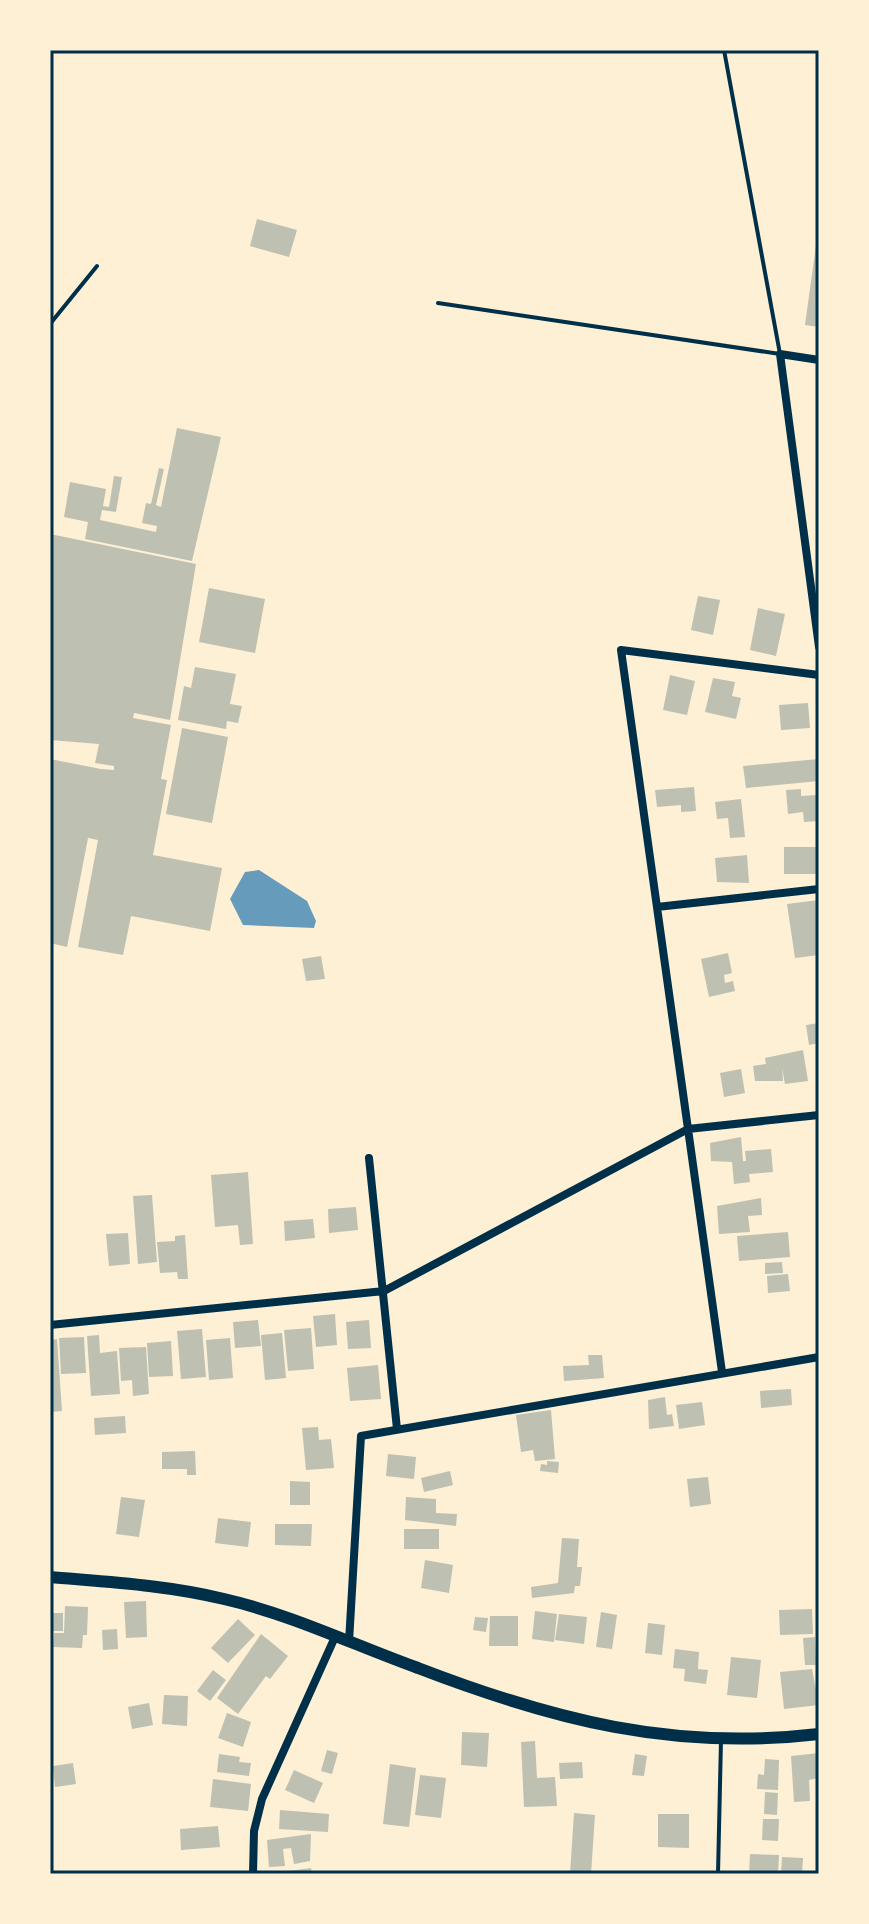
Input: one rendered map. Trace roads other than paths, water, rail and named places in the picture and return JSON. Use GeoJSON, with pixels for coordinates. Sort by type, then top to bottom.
{"type":"FeatureCollection","features":[{"type":"Feature","properties":{"kind":"main road"},"geometry":{"type":"LineString","coordinates":[[50,1577],[147,1585],[224,1598],[550,1715],[624,1730],[721,1740],[754,1741],[819,1734]]}},
{"type":"Feature","properties":{"kind":"street"},"geometry":{"type":"LineString","coordinates":[[819,360],[780,354],[819,647]]}},
{"type":"Feature","properties":{"kind":"street"},"geometry":{"type":"LineString","coordinates":[[722,1372],[621,650],[819,675]]}},
{"type":"Feature","properties":{"kind":"street"},"geometry":{"type":"LineString","coordinates":[[657,907],[819,889]]}},
{"type":"Feature","properties":{"kind":"street"},"geometry":{"type":"LineString","coordinates":[[50,1325],[384,1291],[688,1129],[819,1115]]}},
{"type":"Feature","properties":{"kind":"street"},"geometry":{"type":"LineString","coordinates":[[369,1158],[397,1429]]}},
{"type":"Feature","properties":{"kind":"street"},"geometry":{"type":"LineString","coordinates":[[349,1642],[361,1436],[819,1357]]}},
{"type":"Feature","properties":{"kind":"street"},"geometry":{"type":"LineString","coordinates":[[253,1874],[254,1831],[262,1799],[335,1637]]}},
{"type":"Feature","properties":{"kind":"lane"},"geometry":{"type":"LineString","coordinates":[[438,303],[780,354],[724,50]]}},
{"type":"Feature","properties":{"kind":"lane"},"geometry":{"type":"LineString","coordinates":[[50,324],[97,266]]}},
{"type":"Feature","properties":{"kind":"lane"},"geometry":{"type":"LineString","coordinates":[[718,1874],[721,1740]]}},
{"type":"Feature","properties":{"kind":"water"},"geometry":{"type":"Polygon","coordinates":[[[259,870],[307,901],[316,921],[314,928],[243,925],[230,899],[245,872],[259,870]]]}}]}
